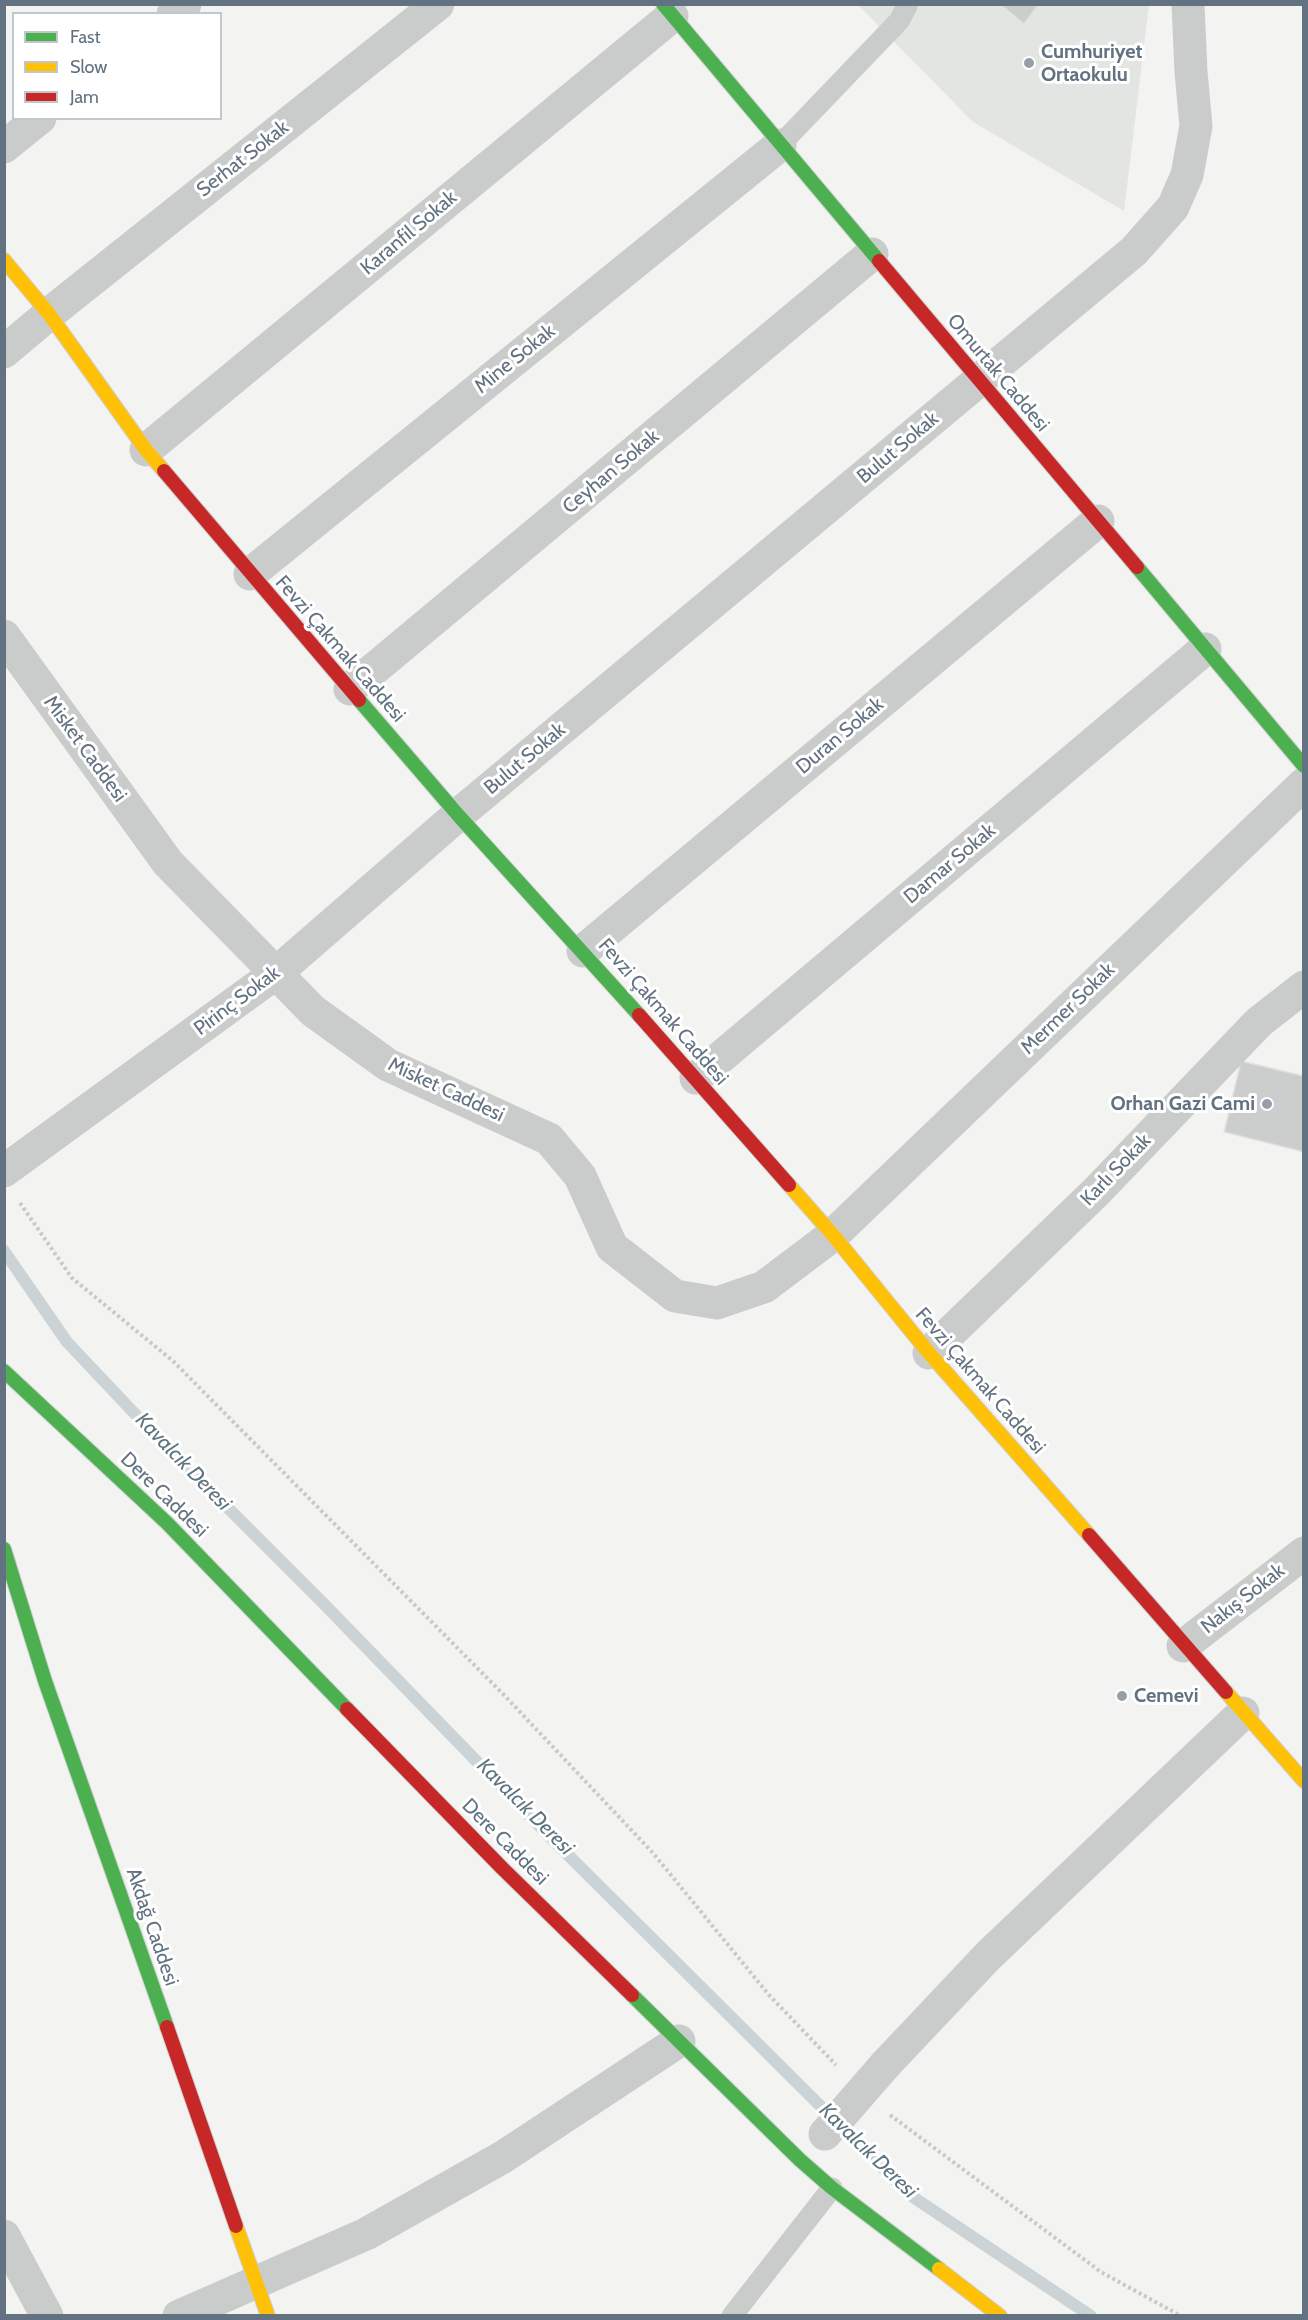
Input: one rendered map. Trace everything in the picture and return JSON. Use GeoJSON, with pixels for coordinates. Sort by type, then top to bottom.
{"type":"FeatureCollection","features":[{"type":"Feature","properties":{"kind":"street","name":"Serhat Sokak"},"geometry":{"type":"LineString","coordinates":[[4,352],[438,4]]}},
{"type":"Feature","properties":{"kind":"street","name":"Bulut Sokak"},"geometry":{"type":"LineString","coordinates":[[458,815],[1134,251],[1173,207],[1187,175],[1196,126],[1188,4]]}},
{"type":"Feature","properties":{"kind":"street","name":"Omurtak Caddesi"},"geometry":{"type":"LineString","coordinates":[[668,10],[1304,766]]}},
{"type":"Feature","properties":{"kind":"street","name":"Karanfil Sokak"},"geometry":{"type":"LineString","coordinates":[[146,450],[668,10]]}},
{"type":"Feature","properties":{"kind":"street"},"geometry":{"type":"LineString","coordinates":[[4,147],[38,120]]}},
{"type":"Feature","properties":{"kind":"street","name":"Mine Sokak"},"geometry":{"type":"LineString","coordinates":[[250,574],[780,144]]}},
{"type":"Feature","properties":{"kind":"street","name":"Ceyhan Sokak"},"geometry":{"type":"LineString","coordinates":[[350,689],[872,254]]}},
{"type":"Feature","properties":{"kind":"street","name":"Fevzi Çakmak Caddesi"},"geometry":{"type":"LineString","coordinates":[[4,260],[49,314],[146,450],[250,574],[458,815],[696,1078],[833,1235],[929,1353],[1183,1646],[1304,1781]]}},
{"type":"Feature","properties":{"kind":"street","name":"Duran Sokak"},"geometry":{"type":"LineString","coordinates":[[583,951],[1098,521]]}},
{"type":"Feature","properties":{"kind":"street","name":"Misket Caddesi"},"geometry":{"type":"LineString","coordinates":[[4,636],[168,863],[313,1011],[388,1065],[549,1139],[580,1176],[612,1247],[675,1296],[717,1303],[764,1287],[833,1235]]}},
{"type":"Feature","properties":{"kind":"street","name":"Damar Sokak"},"geometry":{"type":"LineString","coordinates":[[696,1078],[1205,649]]}},
{"type":"Feature","properties":{"kind":"street","name":"Mermer Sokak"},"geometry":{"type":"LineString","coordinates":[[833,1235],[1304,784]]}},
{"type":"Feature","properties":{"kind":"street","name":"Pirinç Sokak"},"geometry":{"type":"LineString","coordinates":[[11,1186],[276,973],[458,815]]}},
{"type":"Feature","properties":{"kind":"street","name":"Karlı Sokak"},"geometry":{"type":"LineString","coordinates":[[929,1353],[1096,1192],[1259,1022],[1304,987]]}},
{"type":"Feature","properties":{"kind":"street","name":"Dere Caddesi"},"geometry":{"type":"LineString","coordinates":[[4,1371],[167,1524],[502,1868],[800,2160],[832,2188],[1000,2316]]}},
{"type":"Feature","properties":{"kind":"street","name":"Akdağ Caddesi"},"geometry":{"type":"LineString","coordinates":[[4,1549],[45,1681],[268,2316]]}},
{"type":"Feature","properties":{"kind":"street","name":"Nakış Sokak"},"geometry":{"type":"LineString","coordinates":[[1183,1646],[1304,1553]]}},
{"type":"Feature","properties":{"kind":"street"},"geometry":{"type":"LineString","coordinates":[[800,2160],[885,2065],[988,1956],[1243,1713]]}},
{"type":"Feature","properties":{"kind":"street"},"geometry":{"type":"LineString","coordinates":[[179,2316],[366,2234],[503,2157],[679,2041]]}},
{"type":"Feature","properties":{"kind":"street"},"geometry":{"type":"LineString","coordinates":[[4,2236],[46,2316]]}},
{"type":"Feature","properties":{"kind":"lane"},"geometry":{"type":"LineString","coordinates":[[780,144],[899,21],[908,4]]}},
{"type":"Feature","properties":{"kind":"lane"},"geometry":{"type":"LineString","coordinates":[[732,2316],[832,2188]]}},
{"type":"Feature","properties":{"kind":"path"},"geometry":{"type":"LineString","coordinates":[[11,1186],[72,1278],[173,1361],[504,1695],[653,1853],[769,1995],[843,2073]]}},
{"type":"Feature","properties":{"kind":"path"},"geometry":{"type":"LineString","coordinates":[[887,2113],[1101,2272],[1181,2316]]}},
{"type":"Feature","properties":{"kind":"shaded area","name":"Cumhuriyet Ortaokulu"},"geometry":{"type":"Polygon","coordinates":[[[858,5],[1149,5],[1124,211],[973,122],[858,5]]]}},
{"type":"Feature","properties":{"kind":"building"},"geometry":{"type":"Polygon","coordinates":[[[1000,4],[1039,4],[1024,24],[1000,4]]]}},
{"type":"Feature","properties":{"kind":"building","name":"Orhan Gazi Cami"},"geometry":{"type":"Polygon","coordinates":[[[1241,1061],[1304,1076],[1304,1152],[1224,1132],[1241,1061]]]}},
{"type":"Feature","properties":{"kind":"waterway","name":"Kavalcık Deresi"},"geometry":{"type":"LineString","coordinates":[[4,1251],[67,1342],[154,1434],[323,1603],[555,1842],[910,2195],[1091,2316]]}},
{"type":"Feature","properties":{"kind":"traffic: fast"},"geometry":{"type":"LineString","coordinates":[[663,4],[879,261]]}},
{"type":"Feature","properties":{"kind":"traffic: fast"},"geometry":{"type":"LineString","coordinates":[[1137,567],[1304,766]]}},
{"type":"Feature","properties":{"kind":"traffic: fast"},"geometry":{"type":"LineString","coordinates":[[359,700],[458,815],[639,1015]]}},
{"type":"Feature","properties":{"kind":"traffic: fast"},"geometry":{"type":"LineString","coordinates":[[4,1371],[167,1523],[347,1709]]}},
{"type":"Feature","properties":{"kind":"traffic: fast"},"geometry":{"type":"LineString","coordinates":[[4,1549],[45,1681],[167,2027]]}},
{"type":"Feature","properties":{"kind":"traffic: fast"},"geometry":{"type":"LineString","coordinates":[[632,1995],[800,2160],[832,2188],[939,2269]]}},
{"type":"Feature","properties":{"kind":"traffic: slow"},"geometry":{"type":"LineString","coordinates":[[4,260],[49,314],[146,450],[164,471]]}},
{"type":"Feature","properties":{"kind":"traffic: slow"},"geometry":{"type":"LineString","coordinates":[[789,1185],[929,1353],[1089,1535]]}},
{"type":"Feature","properties":{"kind":"traffic: slow"},"geometry":{"type":"LineString","coordinates":[[1226,1692],[1304,1781]]}},
{"type":"Feature","properties":{"kind":"traffic: slow"},"geometry":{"type":"LineString","coordinates":[[236,2226],[268,2316]]}},
{"type":"Feature","properties":{"kind":"traffic: slow"},"geometry":{"type":"LineString","coordinates":[[939,2269],[1000,2316]]}},
{"type":"Feature","properties":{"kind":"traffic: jam"},"geometry":{"type":"LineString","coordinates":[[879,261],[1137,567]]}},
{"type":"Feature","properties":{"kind":"traffic: jam"},"geometry":{"type":"LineString","coordinates":[[164,471],[359,700]]}},
{"type":"Feature","properties":{"kind":"traffic: jam"},"geometry":{"type":"LineString","coordinates":[[639,1015],[789,1185]]}},
{"type":"Feature","properties":{"kind":"traffic: jam"},"geometry":{"type":"LineString","coordinates":[[1089,1535],[1226,1692]]}},
{"type":"Feature","properties":{"kind":"traffic: jam"},"geometry":{"type":"LineString","coordinates":[[347,1709],[502,1868],[632,1995]]}},
{"type":"Feature","properties":{"kind":"traffic: jam"},"geometry":{"type":"LineString","coordinates":[[167,2027],[236,2226]]}},
{"type":"Feature","properties":{"kind":"place","name":"Cumhuriyet Ortaokulu"},"geometry":{"type":"Point","coordinates":[1029,63]}},
{"type":"Feature","properties":{"kind":"place","name":"Orhan Gazi Cami"},"geometry":{"type":"Point","coordinates":[1267,1104]}},
{"type":"Feature","properties":{"kind":"place","name":"Cemevi"},"geometry":{"type":"Point","coordinates":[1122,1696]}}]}
